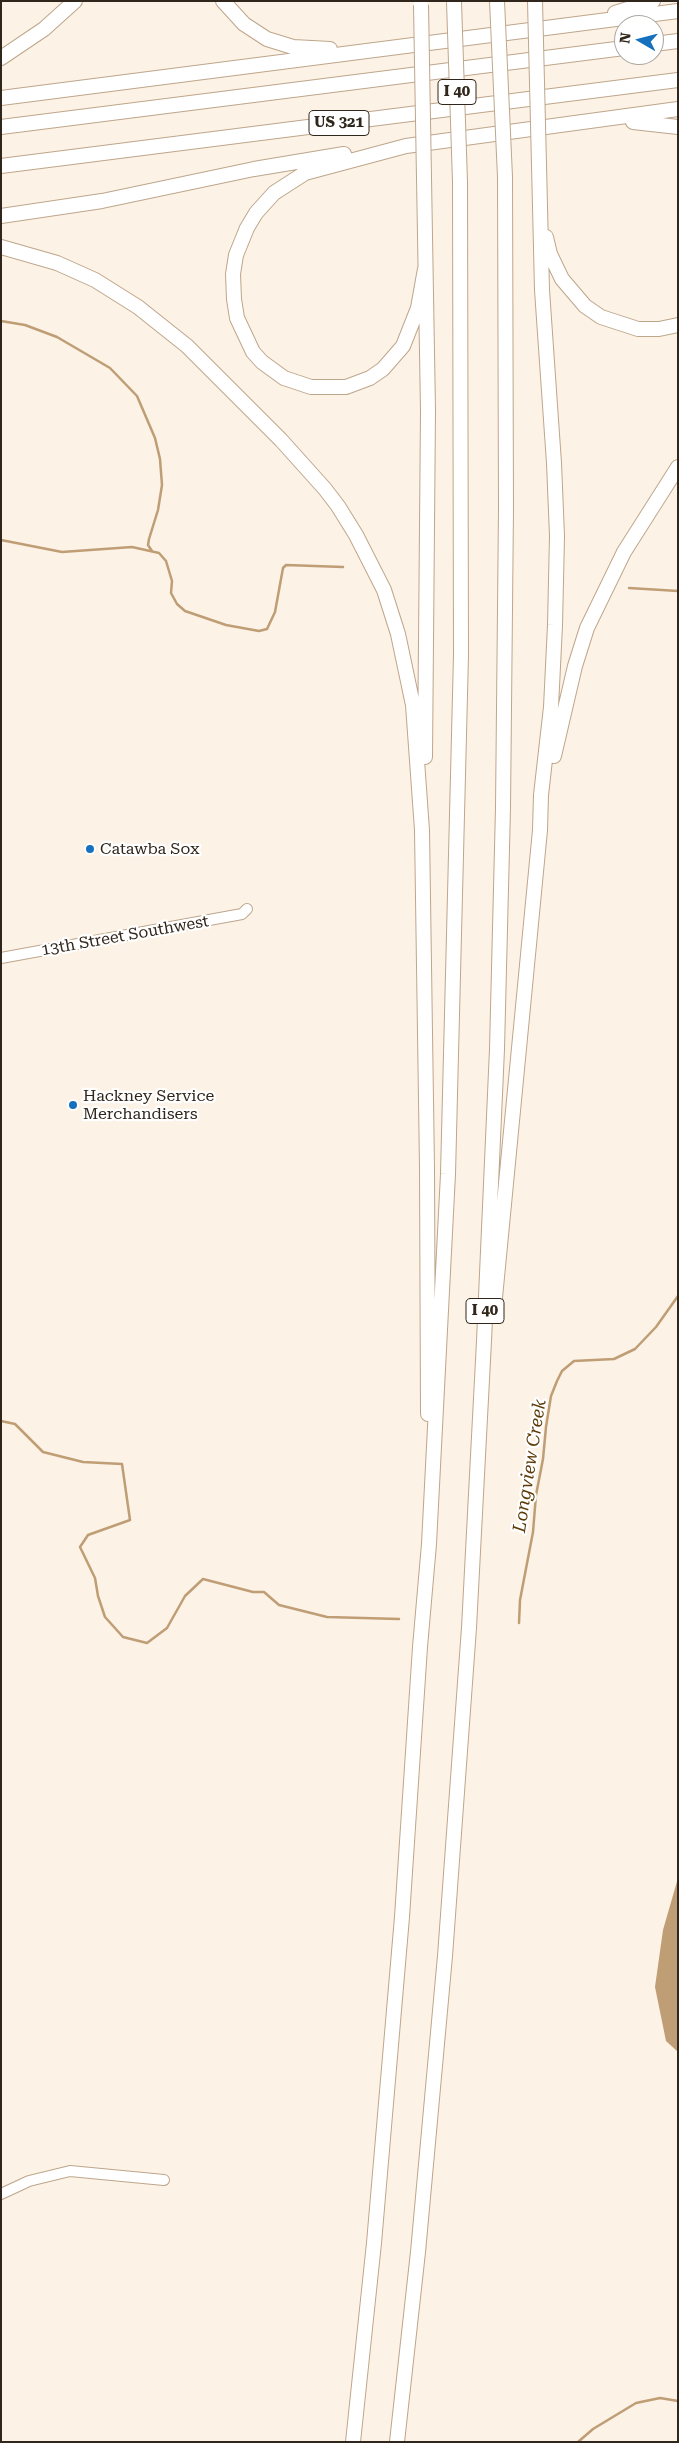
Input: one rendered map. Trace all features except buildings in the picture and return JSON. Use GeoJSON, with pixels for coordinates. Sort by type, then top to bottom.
{"type":"FeatureCollection","features":[{"type":"Feature","properties":{"kind":"highway"},"geometry":{"type":"LineString","coordinates":[[1,58],[44,29],[75,1]]}},
{"type":"Feature","properties":{"kind":"highway"},"geometry":{"type":"LineString","coordinates":[[223,1],[244,24],[257,34],[277,43],[316,49],[383,48]]}},
{"type":"Feature","properties":{"kind":"highway","name":"I 40"},"geometry":{"type":"LineString","coordinates":[[397,2442],[419,2244],[445,1956],[469,1628],[497,1049],[503,808],[506,529],[505,176],[497,1]]}},
{"type":"Feature","properties":{"kind":"highway"},"geometry":{"type":"LineString","coordinates":[[484,1342],[493,1316],[540,830],[541,795],[551,707],[557,568],[554,463],[542,290],[535,1]]}},
{"type":"Feature","properties":{"kind":"highway"},"geometry":{"type":"LineString","coordinates":[[575,24],[653,1]]}},
{"type":"Feature","properties":{"kind":"highway","name":"I 40"},"geometry":{"type":"LineString","coordinates":[[353,2442],[393,2034],[429,1544],[448,1174],[458,850],[461,646],[460,182],[454,2]]}},
{"type":"Feature","properties":{"kind":"highway"},"geometry":{"type":"LineString","coordinates":[[421,3],[428,563],[426,751],[422,830]]}},
{"type":"Feature","properties":{"kind":"highway"},"geometry":{"type":"LineString","coordinates":[[1,98],[678,11]]}},
{"type":"Feature","properties":{"kind":"highway"},"geometry":{"type":"LineString","coordinates":[[664,43],[678,41]]}},
{"type":"Feature","properties":{"kind":"highway","name":"US 321"},"geometry":{"type":"LineString","coordinates":[[1,127],[614,49]]}},
{"type":"Feature","properties":{"kind":"highway","name":"US 321"},"geometry":{"type":"LineString","coordinates":[[1,166],[678,80]]}},
{"type":"Feature","properties":{"kind":"highway"},"geometry":{"type":"LineString","coordinates":[[425,269],[418,308],[403,346],[383,369],[370,378],[346,387],[311,388],[284,378],[272,371],[253,352],[237,318],[233,287],[236,255],[247,228],[267,200],[287,183],[305,173],[406,146],[560,125],[582,120],[678,110]]}},
{"type":"Feature","properties":{"kind":"highway"},"geometry":{"type":"LineString","coordinates":[[560,125],[640,122],[678,127]]}},
{"type":"Feature","properties":{"kind":"highway"},"geometry":{"type":"LineString","coordinates":[[1,216],[102,200],[295,162],[354,152],[394,149]]}},
{"type":"Feature","properties":{"kind":"highway"},"geometry":{"type":"LineString","coordinates":[[539,207],[544,217],[546,237],[554,264],[572,293],[585,306],[601,317],[628,327],[649,329],[678,325]]}},
{"type":"Feature","properties":{"kind":"highway"},"geometry":{"type":"LineString","coordinates":[[1,247],[32,255],[76,271],[119,294],[156,320],[187,346],[282,440],[338,506],[380,581],[398,634],[413,706],[422,830],[427,1168],[428,1421],[420,1567],[420,1647]]}},
{"type":"Feature","properties":{"kind":"highway"},"geometry":{"type":"LineString","coordinates":[[540,830],[564,707],[588,628],[624,552],[678,467]]}},
{"type":"Feature","properties":{"kind":"street","name":"13th Street Southwest"},"geometry":{"type":"LineString","coordinates":[[1,958],[242,914],[247,909]]}},
{"type":"Feature","properties":{"kind":"street"},"geometry":{"type":"LineString","coordinates":[[1,2194],[29,2180],[70,2171],[164,2180]]}},
{"type":"Feature","properties":{"kind":"shaded area"},"geometry":{"type":"Polygon","coordinates":[[[678,1878],[678,2052],[666,2041],[655,1987],[663,1930],[678,1878]]]}},
{"type":"Feature","properties":{"kind":"waterway"},"geometry":{"type":"LineString","coordinates":[[1,321],[25,325],[57,337],[110,368],[137,396],[155,438],[160,459],[162,485],[158,510],[148,545],[152,551]]}},
{"type":"Feature","properties":{"kind":"waterway"},"geometry":{"type":"LineString","coordinates":[[1,540],[62,552],[132,547],[159,553],[166,561],[172,581],[171,593],[177,604],[185,611],[226,625],[259,631],[267,629],[275,612],[283,568],[286,565],[343,567]]}},
{"type":"Feature","properties":{"kind":"waterway"},"geometry":{"type":"LineString","coordinates":[[629,588],[678,591]]}},
{"type":"Feature","properties":{"kind":"waterway","name":"Longview Creek"},"geometry":{"type":"LineString","coordinates":[[519,1623],[520,1600],[533,1532],[536,1495],[543,1459],[546,1427],[551,1396],[557,1381],[562,1371],[574,1361],[614,1359],[635,1349],[656,1327],[678,1296]]}},
{"type":"Feature","properties":{"kind":"waterway","name":"Longview Creek"},"geometry":{"type":"LineString","coordinates":[[1,1421],[15,1424],[43,1452],[83,1462],[122,1464],[130,1520],[88,1535],[80,1547],[95,1578],[98,1596],[105,1617],[123,1637],[147,1643],[167,1628],[185,1596],[203,1579],[253,1592],[264,1592],[279,1605],[327,1617],[399,1619]]}},
{"type":"Feature","properties":{"kind":"waterway"},"geometry":{"type":"LineString","coordinates":[[578,2442],[593,2429],[636,2403],[660,2398],[678,2401]]}},
{"type":"Feature","properties":{"kind":"place","name":"Catawba Sox"},"geometry":{"type":"Point","coordinates":[90,849]}},
{"type":"Feature","properties":{"kind":"place","name":"Hackney Service Merchandisers"},"geometry":{"type":"Point","coordinates":[73,1105]}}]}
